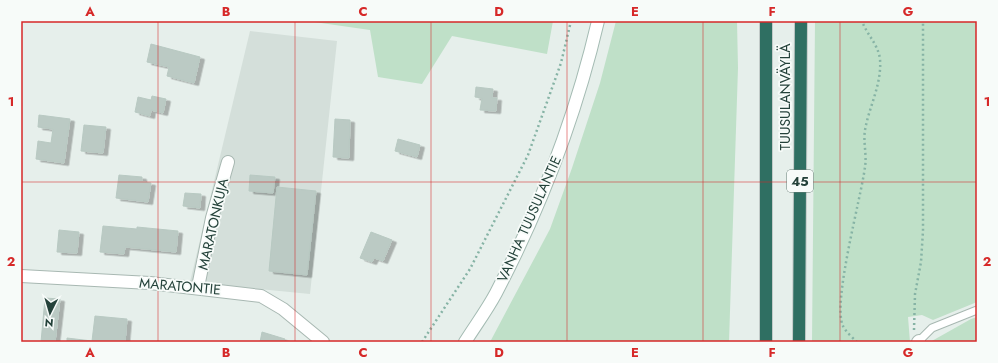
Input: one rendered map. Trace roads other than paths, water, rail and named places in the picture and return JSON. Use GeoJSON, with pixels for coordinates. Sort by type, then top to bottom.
{"type":"FeatureCollection","features":[{"type":"Feature","properties":{"kind":"highway","name":"TUUSULANVÄYLÄ"},"geometry":{"type":"LineString","coordinates":[[766,21],[766,342]]}},
{"type":"Feature","properties":{"kind":"highway","name":"TUUSULANVÄYLÄ"},"geometry":{"type":"LineString","coordinates":[[799,342],[801,21]]}},
{"type":"Feature","properties":{"kind":"street","name":"VANHA TUUSULANTIE"},"geometry":{"type":"LineString","coordinates":[[464,342],[495,294],[547,185],[586,75],[598,21]]}},
{"type":"Feature","properties":{"kind":"street","name":"MARATONKUJA"},"geometry":{"type":"LineString","coordinates":[[198,287],[212,218],[228,162]]}},
{"type":"Feature","properties":{"kind":"street","name":"MARATONTIE"},"geometry":{"type":"LineString","coordinates":[[21,276],[150,283],[198,287],[261,296],[283,309],[323,342]]}},
{"type":"Feature","properties":{"kind":"lane"},"geometry":{"type":"LineString","coordinates":[[918,341],[932,328],[977,310]]}}]}
